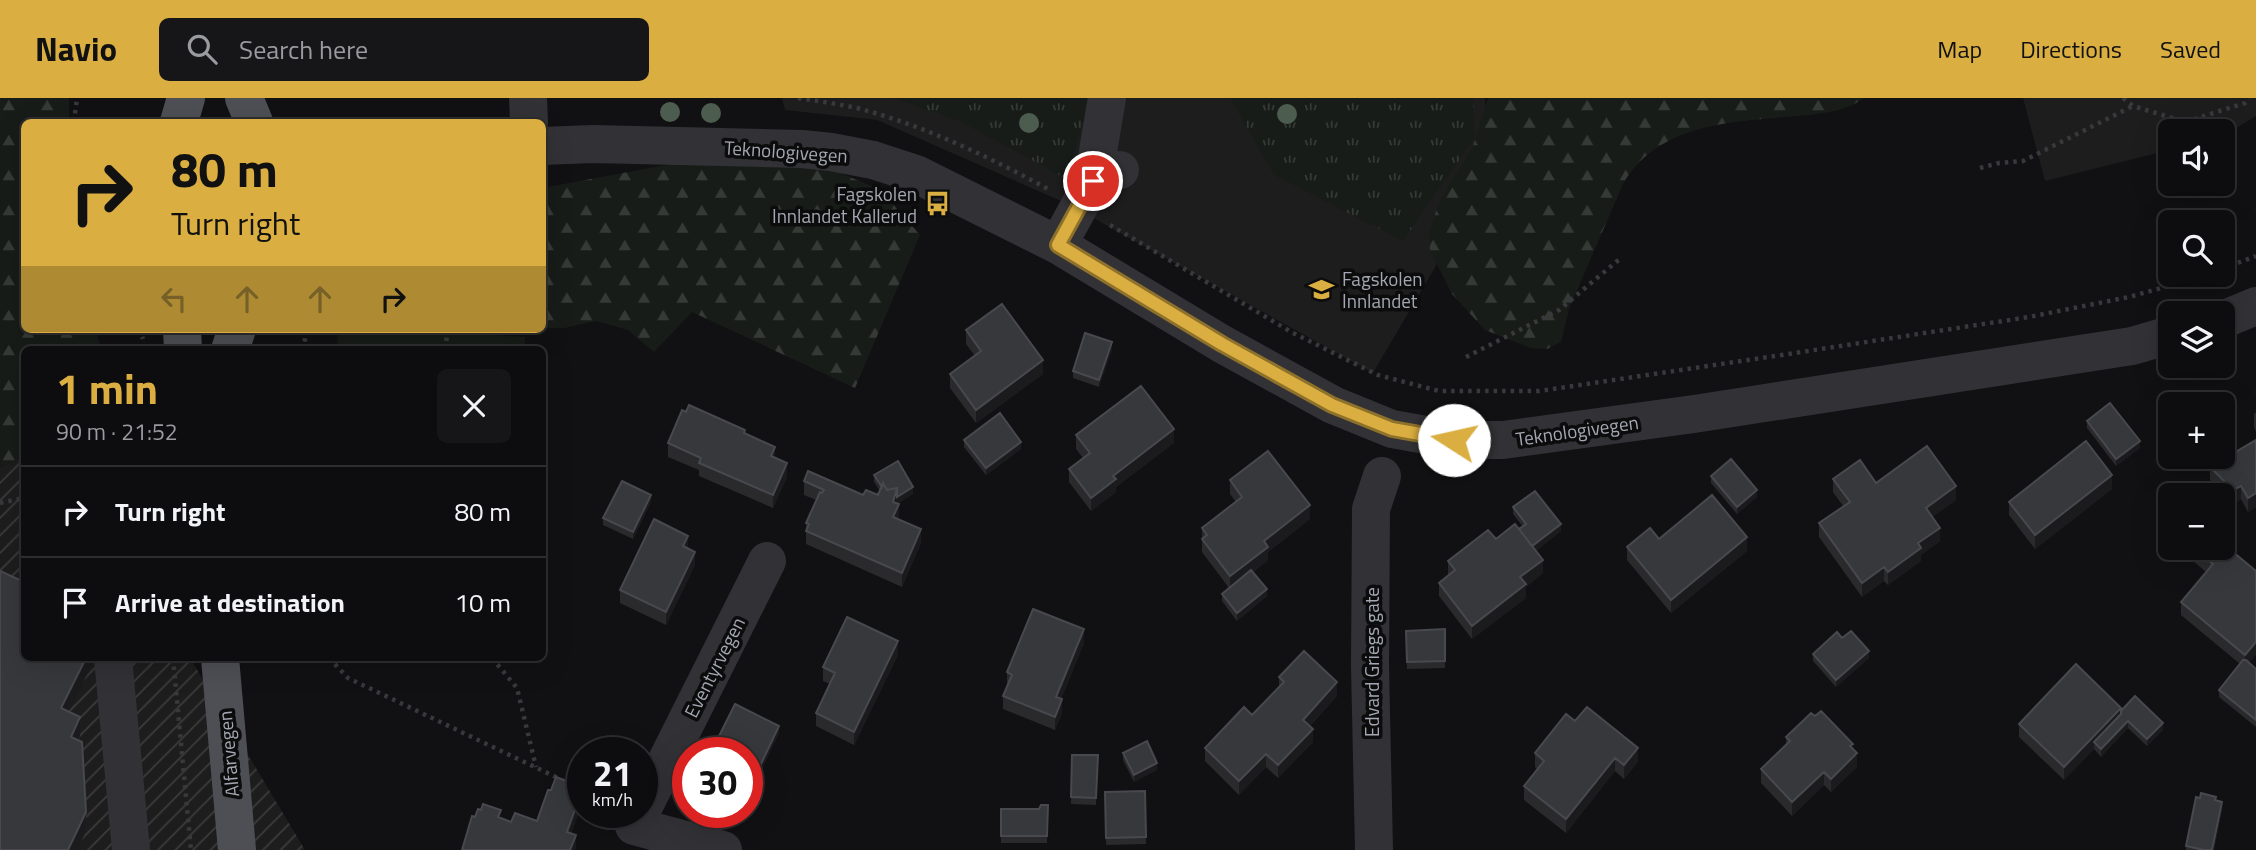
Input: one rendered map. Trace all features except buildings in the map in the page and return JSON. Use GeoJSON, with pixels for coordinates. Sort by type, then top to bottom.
{"type":"FeatureCollection","features":[{"type":"Feature","properties":{"kind":"main road"},"geometry":{"type":"LineString","coordinates":[[180,119],[186,98]]}},
{"type":"Feature","properties":{"kind":"main road"},"geometry":{"type":"LineString","coordinates":[[244,98],[253,119]]}},
{"type":"Feature","properties":{"kind":"main road","name":"Alfarvegen"},"geometry":{"type":"LineString","coordinates":[[220,661],[237,850]]}},
{"type":"Feature","properties":{"kind":"street"},"geometry":{"type":"LineString","coordinates":[[528,98],[529,119]]}},
{"type":"Feature","properties":{"kind":"street"},"geometry":{"type":"LineString","coordinates":[[1058,245],[1106,176],[1107,98]]}},
{"type":"Feature","properties":{"kind":"street","name":"Teknologivegen"},"geometry":{"type":"LineString","coordinates":[[546,146],[770,147],[831,152],[873,160],[916,174],[1058,245],[1222,344],[1332,405],[1392,429],[1454,440],[1503,440],[1694,414],[2132,346],[2158,338]]}},
{"type":"Feature","properties":{"kind":"street"},"geometry":{"type":"LineString","coordinates":[[2235,315],[2256,306]]}},
{"type":"Feature","properties":{"kind":"street","name":"Edvard Griegs gate"},"geometry":{"type":"LineString","coordinates":[[1374,850],[1370,666],[1371,509],[1382,476]]}},
{"type":"Feature","properties":{"kind":"street","name":"Eventyrvegen"},"geometry":{"type":"LineString","coordinates":[[658,779],[767,561]]}},
{"type":"Feature","properties":{"kind":"street"},"geometry":{"type":"LineString","coordinates":[[113,661],[131,850]]}},
{"type":"Feature","properties":{"kind":"street"},"geometry":{"type":"LineString","coordinates":[[646,828],[723,850]]}},
{"type":"Feature","properties":{"kind":"path"},"geometry":{"type":"LineString","coordinates":[[74,119],[77,98]]}},
{"type":"Feature","properties":{"kind":"path"},"geometry":{"type":"LineString","coordinates":[[2123,98],[2133,106],[2175,119]]}},
{"type":"Feature","properties":{"kind":"path"},"geometry":{"type":"LineString","coordinates":[[2194,119],[2245,103],[2249,98]]}},
{"type":"Feature","properties":{"kind":"path"},"geometry":{"type":"LineString","coordinates":[[1980,168],[2023,161],[2133,106]]}},
{"type":"Feature","properties":{"kind":"path"},"geometry":{"type":"LineString","coordinates":[[2235,264],[2256,256]]}},
{"type":"Feature","properties":{"kind":"path"},"geometry":{"type":"LineString","coordinates":[[1466,357],[1559,310],[1622,257]]}},
{"type":"Feature","properties":{"kind":"path"},"geometry":{"type":"LineString","coordinates":[[1439,391],[1539,391],[2029,317],[2165,287]]}},
{"type":"Feature","properties":{"kind":"path"},"geometry":{"type":"LineString","coordinates":[[0,503],[21,499]]}},
{"type":"Feature","properties":{"kind":"path"},"geometry":{"type":"LineString","coordinates":[[173,661],[191,850]]}},
{"type":"Feature","properties":{"kind":"path"},"geometry":{"type":"LineString","coordinates":[[332,661],[348,678],[567,783]]}},
{"type":"Feature","properties":{"kind":"path"},"geometry":{"type":"LineString","coordinates":[[494,661],[517,688],[537,768]]}},
{"type":"Feature","properties":{"kind":"shaded area","name":"Fagskolen Innlandet"},"geometry":{"type":"Polygon","coordinates":[[[782,98],[1485,98],[1488,177],[1373,373],[1068,204],[877,120],[785,110],[782,98]]]}},
{"type":"Feature","properties":{"kind":"shaded area"},"geometry":{"type":"Polygon","coordinates":[[[2023,98],[2256,98],[2256,116],[2235,129],[2235,119],[2158,119],[2158,153],[2045,181],[2023,98]]]}},
{"type":"Feature","properties":{"kind":"shaded area"},"geometry":{"type":"Polygon","coordinates":[[[21,457],[21,661],[192,661],[305,850],[0,850],[0,468],[21,457]]]}},
{"type":"Feature","properties":{"kind":"green space"},"geometry":{"type":"Polygon","coordinates":[[[0,98],[69,98],[69,119],[21,119],[21,333],[97,333],[100,346],[21,346],[21,457],[0,468],[0,98]]]}},
{"type":"Feature","properties":{"kind":"green space"},"geometry":{"type":"Polygon","coordinates":[[[893,98],[1090,98],[1065,178],[959,121],[893,98]]]}},
{"type":"Feature","properties":{"kind":"green space"},"geometry":{"type":"Polygon","coordinates":[[[1230,98],[1473,98],[1475,137],[1403,241],[1274,175],[1230,98]]]}},
{"type":"Feature","properties":{"kind":"green space"},"geometry":{"type":"Polygon","coordinates":[[[1488,98],[1864,98],[1832,112],[1748,120],[1700,129],[1657,148],[1638,164],[1623,184],[1569,309],[1561,342],[1547,349],[1531,348],[1485,330],[1452,294],[1430,250],[1429,233],[1439,202],[1473,146],[1488,98]]]}},
{"type":"Feature","properties":{"kind":"green space"},"geometry":{"type":"Polygon","coordinates":[[[704,158],[804,158],[881,190],[920,235],[855,388],[692,312],[654,352],[628,330],[596,321],[564,328],[546,328],[546,187],[704,158]]]}},
{"type":"Feature","properties":{"kind":"green space"},"geometry":{"type":"Polygon","coordinates":[[[338,333],[460,333],[525,337],[525,346],[337,346],[338,333]]]}},
{"type":"Feature","properties":{"kind":"place","name":"Fagskolen Innlandet Kallerud"},"geometry":{"type":"Point","coordinates":[937,204]}},
{"type":"Feature","properties":{"kind":"place","name":"Fagskolen Innlandet"},"geometry":{"type":"Point","coordinates":[1322,289]}},
{"type":"Feature","properties":{"kind":"route"},"geometry":{"type":"LineString","coordinates":[[1093,181],[1058,245],[1222,344],[1332,405],[1392,429],[1454,440]]}}]}
